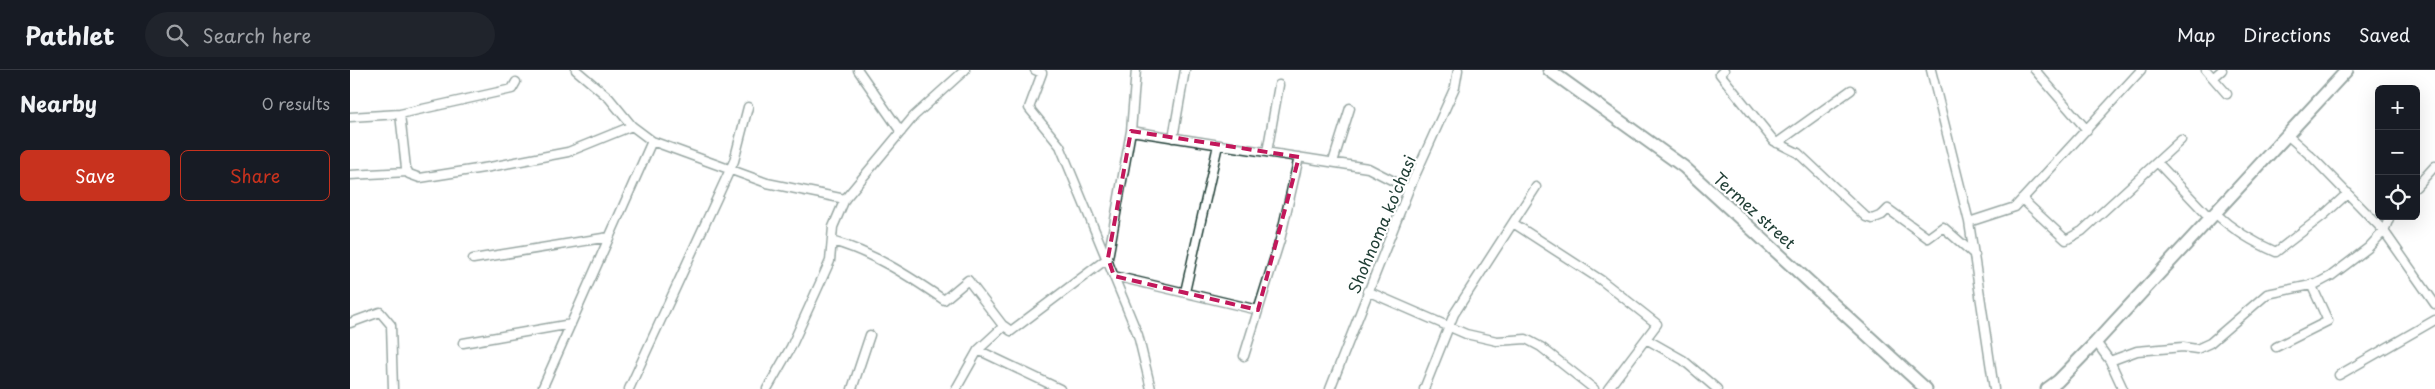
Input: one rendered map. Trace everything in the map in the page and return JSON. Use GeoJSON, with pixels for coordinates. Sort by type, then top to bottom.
{"type":"FeatureCollection","features":[{"type":"Feature","properties":{"kind":"main road","name":"Termez street"},"geometry":{"type":"LineString","coordinates":[[1548,70],[1684,167],[1926,389]]}},
{"type":"Feature","properties":{"kind":"main road"},"geometry":{"type":"LineString","coordinates":[[2047,389],[2058,381],[2096,342],[2347,70]]}},
{"type":"Feature","properties":{"kind":"street"},"geometry":{"type":"LineString","coordinates":[[576,70],[609,98],[632,126],[652,141],[767,183],[845,199]]}},
{"type":"Feature","properties":{"kind":"street"},"geometry":{"type":"LineString","coordinates":[[858,70],[901,132]]}},
{"type":"Feature","properties":{"kind":"street"},"geometry":{"type":"LineString","coordinates":[[767,389],[791,347],[830,261],[833,227],[845,199],[914,116],[965,70]]}},
{"type":"Feature","properties":{"kind":"street"},"geometry":{"type":"LineString","coordinates":[[1035,70],[1042,73],[1029,108],[1060,146],[1108,258],[1138,335],[1151,389]]}},
{"type":"Feature","properties":{"kind":"street"},"geometry":{"type":"LineString","coordinates":[[832,240],[855,247],[916,280],[944,300],[968,280],[1004,326],[1011,331],[1108,258],[1131,131],[1136,70]]}},
{"type":"Feature","properties":{"kind":"street"},"geometry":{"type":"LineString","coordinates":[[1173,138],[1185,70]]}},
{"type":"Feature","properties":{"kind":"street","name":"Shohnoma ko'chasi"},"geometry":{"type":"LineString","coordinates":[[1330,389],[1367,291],[1409,189],[1456,87],[1458,70]]}},
{"type":"Feature","properties":{"kind":"street"},"geometry":{"type":"LineString","coordinates":[[1724,70],[1720,74],[1746,108],[1777,143],[1798,153],[1866,217],[1872,219],[1882,215],[1888,209],[1928,238],[1943,227],[1976,255]]}},
{"type":"Feature","properties":{"kind":"street"},"geometry":{"type":"LineString","coordinates":[[1932,70],[1970,222],[1994,389]]}},
{"type":"Feature","properties":{"kind":"street"},"geometry":{"type":"LineString","coordinates":[[2035,70],[2086,130]]}},
{"type":"Feature","properties":{"kind":"street"},"geometry":{"type":"LineString","coordinates":[[1970,222],[2015,207],[2141,70]]}},
{"type":"Feature","properties":{"kind":"street"},"geometry":{"type":"LineString","coordinates":[[2206,70],[2227,94]]}},
{"type":"Feature","properties":{"kind":"street"},"geometry":{"type":"LineString","coordinates":[[2214,77],[2222,70]]}},
{"type":"Feature","properties":{"kind":"street"},"geometry":{"type":"LineString","coordinates":[[350,117],[400,114],[512,89],[516,82]]}},
{"type":"Feature","properties":{"kind":"street"},"geometry":{"type":"LineString","coordinates":[[1267,152],[1279,85]]}},
{"type":"Feature","properties":{"kind":"street"},"geometry":{"type":"LineString","coordinates":[[1777,143],[1851,90]]}},
{"type":"Feature","properties":{"kind":"street"},"geometry":{"type":"LineString","coordinates":[[629,389],[730,170],[748,107]]}},
{"type":"Feature","properties":{"kind":"street"},"geometry":{"type":"LineString","coordinates":[[1333,162],[1350,108]]}},
{"type":"Feature","properties":{"kind":"street"},"geometry":{"type":"LineString","coordinates":[[400,114],[408,172],[412,176],[420,178],[490,168],[568,152],[632,126]]}},
{"type":"Feature","properties":{"kind":"street"},"geometry":{"type":"LineString","coordinates":[[1131,131],[1368,168],[1409,189]]}},
{"type":"Feature","properties":{"kind":"street"},"geometry":{"type":"LineString","coordinates":[[2287,135],[2313,158],[2384,232],[2435,304]]}},
{"type":"Feature","properties":{"kind":"street"},"geometry":{"type":"LineString","coordinates":[[2022,199],[2066,240],[2082,231],[2181,140]]}},
{"type":"Feature","properties":{"kind":"street"},"geometry":{"type":"LineString","coordinates":[[542,389],[652,141]]}},
{"type":"Feature","properties":{"kind":"street"},"geometry":{"type":"LineString","coordinates":[[1185,292],[1218,145]]}},
{"type":"Feature","properties":{"kind":"street"},"geometry":{"type":"LineString","coordinates":[[1244,356],[1280,240],[1299,157]]}},
{"type":"Feature","properties":{"kind":"street"},"geometry":{"type":"LineString","coordinates":[[2157,162],[2212,216],[2276,252],[2348,194]]}},
{"type":"Feature","properties":{"kind":"street"},"geometry":{"type":"LineString","coordinates":[[2420,183],[2435,166]]}},
{"type":"Feature","properties":{"kind":"street"},"geometry":{"type":"LineString","coordinates":[[350,175],[408,172]]}},
{"type":"Feature","properties":{"kind":"street"},"geometry":{"type":"LineString","coordinates":[[1424,389],[1447,327],[1465,293],[1536,187]]}},
{"type":"Feature","properties":{"kind":"street"},"geometry":{"type":"LineString","coordinates":[[2110,362],[2137,351],[2183,347],[2197,349],[2210,343],[2267,294],[2316,284],[2331,276],[2368,248],[2384,232],[2388,220]]}},
{"type":"Feature","properties":{"kind":"street"},"geometry":{"type":"LineString","coordinates":[[1513,224],[1601,280],[1657,324],[1608,389]]}},
{"type":"Feature","properties":{"kind":"street"},"geometry":{"type":"LineString","coordinates":[[473,259],[609,237]]}},
{"type":"Feature","properties":{"kind":"street"},"geometry":{"type":"LineString","coordinates":[[1114,276],[1258,310]]}},
{"type":"Feature","properties":{"kind":"street"},"geometry":{"type":"LineString","coordinates":[[2276,347],[2328,321],[2311,284]]}},
{"type":"Feature","properties":{"kind":"street"},"geometry":{"type":"LineString","coordinates":[[1367,291],[1466,334],[1498,341],[1526,339],[1541,347],[1594,389]]}},
{"type":"Feature","properties":{"kind":"street"},"geometry":{"type":"LineString","coordinates":[[350,324],[380,312],[391,325],[393,389]]}},
{"type":"Feature","properties":{"kind":"street"},"geometry":{"type":"LineString","coordinates":[[2339,375],[2435,320]]}},
{"type":"Feature","properties":{"kind":"street"},"geometry":{"type":"LineString","coordinates":[[463,343],[571,324]]}},
{"type":"Feature","properties":{"kind":"street"},"geometry":{"type":"LineString","coordinates":[[956,389],[978,350],[1004,326]]}},
{"type":"Feature","properties":{"kind":"street"},"geometry":{"type":"LineString","coordinates":[[852,389],[870,335]]}},
{"type":"Feature","properties":{"kind":"street"},"geometry":{"type":"LineString","coordinates":[[1646,339],[1683,360],[1717,389]]}},
{"type":"Feature","properties":{"kind":"street"},"geometry":{"type":"LineString","coordinates":[[2096,342],[2110,362],[2124,389]]}},
{"type":"Feature","properties":{"kind":"street"},"geometry":{"type":"LineString","coordinates":[[978,350],[1060,389]]}},
{"type":"Feature","properties":{"kind":"highlighted area"},"geometry":{"type":"Polygon","coordinates":[[[1131,131],[1299,157],[1258,310],[1114,276],[1108,258],[1131,131]]]}}]}
